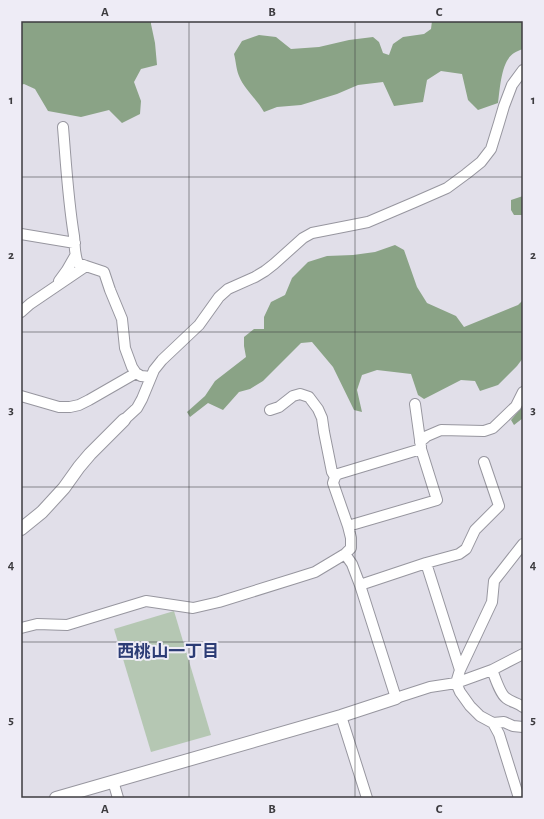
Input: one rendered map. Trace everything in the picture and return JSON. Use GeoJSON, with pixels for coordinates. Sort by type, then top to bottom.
{"type":"FeatureCollection","features":[{"type":"Feature","properties":{"kind":"street"},"geometry":{"type":"LineString","coordinates":[[21,529],[42,512],[64,488],[86,458],[137,408],[154,370],[162,360],[199,325],[219,297],[228,289],[255,277],[274,264],[303,238],[312,233],[368,222],[447,188],[481,162],[491,149],[512,85],[523,70]]}},
{"type":"Feature","properties":{"kind":"street"},"geometry":{"type":"LineString","coordinates":[[63,127],[70,210],[75,243],[75,256],[78,263],[104,272],[122,319],[125,348],[132,367],[136,373],[141,376],[151,377]]}},
{"type":"Feature","properties":{"kind":"street"},"geometry":{"type":"LineString","coordinates":[[21,234],[75,243]]}},
{"type":"Feature","properties":{"kind":"street"},"geometry":{"type":"LineString","coordinates":[[53,289],[75,256]]}},
{"type":"Feature","properties":{"kind":"street"},"geometry":{"type":"LineString","coordinates":[[21,312],[30,304],[86,266]]}},
{"type":"Feature","properties":{"kind":"street"},"geometry":{"type":"LineString","coordinates":[[21,396],[59,408],[70,407],[89,400],[136,373]]}},
{"type":"Feature","properties":{"kind":"street"},"geometry":{"type":"LineString","coordinates":[[21,628],[37,624],[67,626],[146,601],[193,608],[219,602],[315,572],[346,554],[351,548],[352,538],[333,483],[338,474],[421,446],[427,436],[441,430],[484,431],[493,428],[516,406],[523,392]]}},
{"type":"Feature","properties":{"kind":"street"},"geometry":{"type":"LineString","coordinates":[[270,410],[279,406],[293,396],[300,394],[309,397],[318,409],[322,418],[332,472],[335,477]]}},
{"type":"Feature","properties":{"kind":"street"},"geometry":{"type":"LineString","coordinates":[[348,526],[437,500],[421,446],[415,404]]}},
{"type":"Feature","properties":{"kind":"street"},"geometry":{"type":"LineString","coordinates":[[360,585],[426,563],[459,554],[466,549],[475,530],[499,506],[484,462]]}},
{"type":"Feature","properties":{"kind":"street"},"geometry":{"type":"LineString","coordinates":[[519,798],[499,734],[493,723],[480,716],[470,706],[460,692],[456,683],[460,670],[492,602],[494,581],[523,544]]}},
{"type":"Feature","properties":{"kind":"street"},"geometry":{"type":"LineString","coordinates":[[346,554],[352,564],[360,585],[396,698]]}},
{"type":"Feature","properties":{"kind":"street"},"geometry":{"type":"LineString","coordinates":[[426,563],[460,670]]}},
{"type":"Feature","properties":{"kind":"street"},"geometry":{"type":"LineString","coordinates":[[56,798],[341,716],[430,687],[456,683],[492,670],[523,654]]}},
{"type":"Feature","properties":{"kind":"street"},"geometry":{"type":"LineString","coordinates":[[492,670],[504,698],[520,704],[523,707]]}},
{"type":"Feature","properties":{"kind":"street"},"geometry":{"type":"LineString","coordinates":[[341,716],[367,798]]}},
{"type":"Feature","properties":{"kind":"street"},"geometry":{"type":"LineString","coordinates":[[493,723],[504,722],[513,726],[523,727]]}},
{"type":"Feature","properties":{"kind":"street"},"geometry":{"type":"LineString","coordinates":[[113,781],[118,798]]}},
{"type":"Feature","properties":{"kind":"green space"},"geometry":{"type":"Polygon","coordinates":[[[21,21],[151,21],[157,65],[141,69],[134,82],[141,101],[140,114],[122,123],[109,110],[81,117],[48,111],[35,89],[24,84],[21,85],[21,21]]]}},
{"type":"Feature","properties":{"kind":"green space"},"geometry":{"type":"Polygon","coordinates":[[[432,21],[523,21],[523,49],[514,53],[506,62],[502,76],[498,103],[478,110],[468,100],[462,74],[441,71],[427,80],[423,102],[394,106],[383,82],[358,85],[337,94],[301,105],[277,107],[264,112],[241,81],[237,71],[234,54],[242,41],[259,35],[276,37],[291,49],[319,47],[349,40],[373,37],[379,42],[383,53],[389,55],[393,44],[403,37],[424,34],[431,29],[432,21]]]}},
{"type":"Feature","properties":{"kind":"green space"},"geometry":{"type":"Polygon","coordinates":[[[523,196],[523,215],[514,215],[511,210],[511,200],[523,196]]]}},
{"type":"Feature","properties":{"kind":"green space"},"geometry":{"type":"Polygon","coordinates":[[[395,245],[404,250],[417,287],[427,303],[456,316],[464,327],[518,305],[523,300],[523,358],[498,385],[480,391],[475,381],[461,380],[424,399],[418,395],[411,374],[377,370],[362,375],[357,390],[362,412],[354,410],[333,367],[312,342],[301,343],[263,381],[250,389],[239,392],[223,410],[208,403],[190,417],[187,412],[205,396],[215,381],[246,357],[244,337],[254,329],[264,329],[264,317],[271,302],[285,295],[292,278],[308,262],[327,256],[375,252],[395,245]]]}},
{"type":"Feature","properties":{"kind":"green space"},"geometry":{"type":"Polygon","coordinates":[[[523,406],[523,418],[514,425],[511,420],[523,406]]]}},
{"type":"Feature","properties":{"kind":"green space"},"geometry":{"type":"Polygon","coordinates":[[[174,611],[211,735],[151,752],[114,629],[174,611]]]}},
{"type":"Feature","properties":{"kind":"district","name":"西桃山一丁目"},"geometry":{"type":"Point","coordinates":[168,651]}}]}
